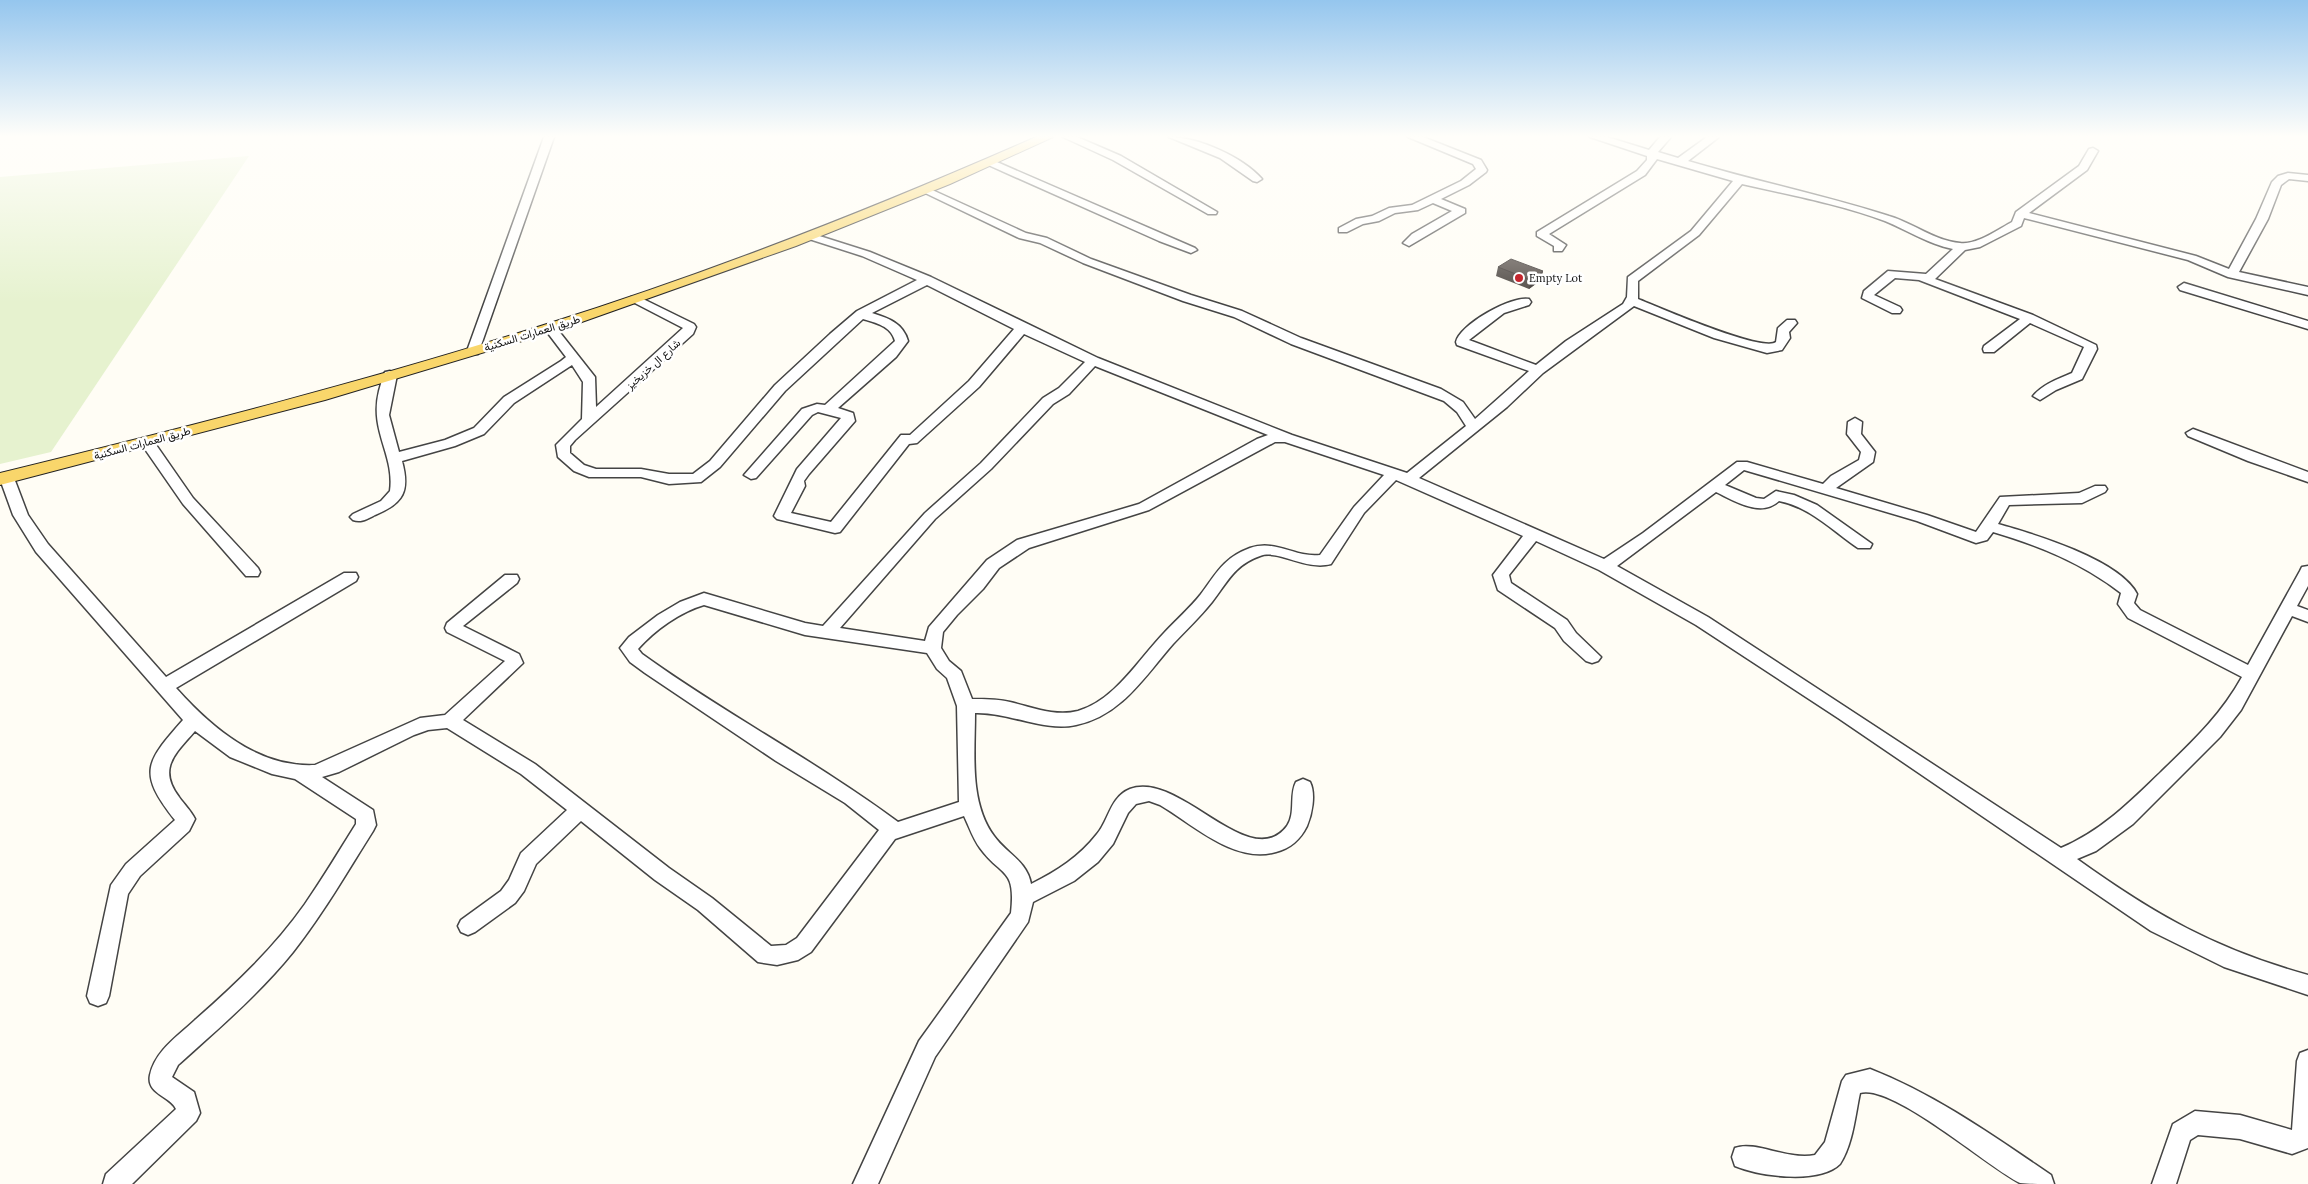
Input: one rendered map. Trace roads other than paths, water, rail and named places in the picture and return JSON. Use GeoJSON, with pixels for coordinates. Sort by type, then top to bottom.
{"type":"FeatureCollection","features":[{"type":"Feature","properties":{"kind":"main road","name":"طريق العمارات السكنية"},"geometry":{"type":"LineString","coordinates":[[4,478],[147,442],[390,375],[550,328],[635,300],[923,192]]}},
{"type":"Feature","properties":{"kind":"street"},"geometry":{"type":"LineString","coordinates":[[480,349],[531,192]]}},
{"type":"Feature","properties":{"kind":"street"},"geometry":{"type":"LineString","coordinates":[[480,349],[538,192]]}},
{"type":"Feature","properties":{"kind":"street"},"geometry":{"type":"LineString","coordinates":[[929,192],[1024,236],[1043,240],[1088,261],[1186,298],[1238,314],[1296,341],[1436,392],[1462,408],[1473,427]]}},
{"type":"Feature","properties":{"kind":"street"},"geometry":{"type":"LineString","coordinates":[[1059,192],[1191,250]]}},
{"type":"Feature","properties":{"kind":"street"},"geometry":{"type":"LineString","coordinates":[[1177,192],[1212,212]]}},
{"type":"Feature","properties":{"kind":"street"},"geometry":{"type":"LineString","coordinates":[[1343,230],[1360,221],[1378,218],[1399,209],[1414,208],[1446,192]]}},
{"type":"Feature","properties":{"kind":"street"},"geometry":{"type":"LineString","coordinates":[[1558,249],[1560,246],[1558,243],[1541,234],[1609,192]]}},
{"type":"Feature","properties":{"kind":"street"},"geometry":{"type":"LineString","coordinates":[[966,706],[1000,707],[1056,719],[1077,718],[1094,712],[1134,680],[1164,643],[1205,600],[1223,575],[1261,551],[1276,551],[1314,562],[1325,560],[1359,510],[1402,476],[1473,427],[1571,344],[1628,306],[1632,301],[1632,280],[1695,233],[1730,192]]}},
{"type":"Feature","properties":{"kind":"street"},"geometry":{"type":"LineString","coordinates":[[1791,192],[1844,205],[1889,219],[1945,244],[1961,248],[1988,240],[2018,224],[2020,214],[2050,192]]}},
{"type":"Feature","properties":{"kind":"street"},"geometry":{"type":"LineString","coordinates":[[2232,274],[2262,219],[2273,192]]}},
{"type":"Feature","properties":{"kind":"street"},"geometry":{"type":"LineString","coordinates":[[1409,243],[1416,236],[1461,211],[1433,199]]}},
{"type":"Feature","properties":{"kind":"street"},"geometry":{"type":"LineString","coordinates":[[2020,214],[2192,258],[2232,274],[2308,291]]}},
{"type":"Feature","properties":{"kind":"street"},"geometry":{"type":"LineString","coordinates":[[810,236],[866,254],[927,280],[1093,361],[1287,438],[1402,476],[1605,566],[1702,621],[1844,713],[2060,858],[2108,893],[2160,926],[2245,965],[2308,985]]}},
{"type":"Feature","properties":{"kind":"street"},"geometry":{"type":"LineString","coordinates":[[1924,279],[1933,275],[1961,248]]}},
{"type":"Feature","properties":{"kind":"street"},"geometry":{"type":"LineString","coordinates":[[1896,310],[1873,302],[1868,298],[1868,294],[1892,274],[1924,279],[2029,318],[2088,344],[2091,347],[2077,376],[2051,387],[2040,396]]}},
{"type":"Feature","properties":{"kind":"street"},"geometry":{"type":"LineString","coordinates":[[550,328],[588,377],[591,387],[589,419],[563,445],[563,454],[579,468],[594,474],[641,473],[669,479],[696,479],[715,464],[780,388],[861,314],[927,280]]}},
{"type":"Feature","properties":{"kind":"street"},"geometry":{"type":"LineString","coordinates":[[2184,287],[2308,325]]}},
{"type":"Feature","properties":{"kind":"street","name":"شارع ال خزيخيز"},"geometry":{"type":"LineString","coordinates":[[589,419],[634,382],[687,334],[690,327],[635,300]]}},
{"type":"Feature","properties":{"kind":"street"},"geometry":{"type":"LineString","coordinates":[[1632,301],[1718,336],[1767,349],[1775,348],[1782,344],[1784,338],[1782,331],[1791,323]]}},
{"type":"Feature","properties":{"kind":"street"},"geometry":{"type":"LineString","coordinates":[[1525,302],[1511,304],[1502,309],[1464,337],[1462,342],[1538,370]]}},
{"type":"Feature","properties":{"kind":"street"},"geometry":{"type":"LineString","coordinates":[[828,410],[866,374],[891,354],[902,341],[900,332],[890,323],[861,314]]}},
{"type":"Feature","properties":{"kind":"street"},"geometry":{"type":"LineString","coordinates":[[1989,349],[2029,318]]}},
{"type":"Feature","properties":{"kind":"street"},"geometry":{"type":"LineString","coordinates":[[752,475],[807,412],[817,408],[848,416],[848,421],[823,445],[804,468],[797,481],[798,486],[782,516],[835,528],[906,438],[912,440],[941,416],[979,379],[1022,328]]}},
{"type":"Feature","properties":{"kind":"street"},"geometry":{"type":"LineString","coordinates":[[395,458],[478,432],[493,420],[500,408],[513,396],[538,383],[572,358]]}},
{"type":"Feature","properties":{"kind":"street"},"geometry":{"type":"LineString","coordinates":[[826,633],[887,567],[930,516],[986,466],[1048,402],[1064,391],[1093,361]]}},
{"type":"Feature","properties":{"kind":"street"},"geometry":{"type":"LineString","coordinates":[[358,517],[392,501],[398,488],[395,458],[383,420],[383,401],[390,375]]}},
{"type":"Feature","properties":{"kind":"street"},"geometry":{"type":"LineString","coordinates":[[1825,490],[1836,479],[1866,462],[1868,452],[1854,434],[1855,422]]}},
{"type":"Feature","properties":{"kind":"street"},"geometry":{"type":"LineString","coordinates":[[2193,433],[2252,458],[2308,477]]}},
{"type":"Feature","properties":{"kind":"street"},"geometry":{"type":"LineString","coordinates":[[865,1184],[927,1049],[1021,916],[1023,897],[1019,874],[987,842],[969,806],[966,766],[966,706],[955,675],[943,666],[932,648],[935,631],[951,610],[977,585],[993,564],[1023,544],[1144,508],[1262,442],[1274,438],[1287,438]]}},
{"type":"Feature","properties":{"kind":"street"},"geometry":{"type":"LineString","coordinates":[[147,442],[188,501],[252,572]]}},
{"type":"Feature","properties":{"kind":"street"},"geometry":{"type":"LineString","coordinates":[[1605,566],[1648,537],[1742,465],[1922,518],[1971,537],[1982,537],[1998,507],[2005,500],[2082,498],[2100,489]]}},
{"type":"Feature","properties":{"kind":"street"},"geometry":{"type":"LineString","coordinates":[[4,478],[25,527],[194,720],[237,752],[279,769],[300,773],[315,772],[332,767],[426,723],[450,721],[528,769],[662,874],[706,904],[766,956],[779,957],[794,953],[804,945],[882,841],[894,830],[969,806]]}},
{"type":"Feature","properties":{"kind":"street"},"geometry":{"type":"LineString","coordinates":[[1714,486],[1759,504],[1767,504],[1776,496],[1784,497],[1819,512],[1864,544]]}},
{"type":"Feature","properties":{"kind":"street"},"geometry":{"type":"LineString","coordinates":[[1989,526],[2039,540],[2073,554],[2127,590],[2129,594],[2126,604],[2134,614],[2252,674]]}},
{"type":"Feature","properties":{"kind":"street"},"geometry":{"type":"LineString","coordinates":[[1534,533],[1501,575],[1504,586],[1562,624],[1570,637],[1592,657]]}},
{"type":"Feature","properties":{"kind":"street"},"geometry":{"type":"LineString","coordinates":[[2060,858],[2089,845],[2126,818],[2157,790],[2214,732],[2235,705],[2308,571]]}},
{"type":"Feature","properties":{"kind":"street"},"geometry":{"type":"LineString","coordinates":[[164,687],[350,577]]}},
{"type":"Feature","properties":{"kind":"street"},"geometry":{"type":"LineString","coordinates":[[450,721],[514,663],[513,658],[453,628],[455,623],[512,579]]}},
{"type":"Feature","properties":{"kind":"street"},"geometry":{"type":"LineString","coordinates":[[894,830],[852,798],[783,756],[643,664],[629,648],[645,633],[677,612],[704,599],[783,623],[826,633],[932,648]]}},
{"type":"Feature","properties":{"kind":"street"},"geometry":{"type":"LineString","coordinates":[[2287,608],[2308,616]]}},
{"type":"Feature","properties":{"kind":"street"},"geometry":{"type":"LineString","coordinates":[[98,996],[118,891],[133,870],[182,825],[185,819],[158,780],[158,765],[194,720]]}},
{"type":"Feature","properties":{"kind":"street"},"geometry":{"type":"LineString","coordinates":[[115,1183],[188,1113],[186,1100],[165,1088],[162,1084],[162,1070],[170,1057],[245,990],[284,947],[312,911],[366,825],[367,820],[362,812],[300,773]]}},
{"type":"Feature","properties":{"kind":"street"},"geometry":{"type":"LineString","coordinates":[[1023,897],[1071,874],[1106,838],[1125,802],[1135,794],[1149,794],[1165,800],[1233,840],[1247,845],[1262,847],[1275,846],[1289,838],[1298,827],[1303,812],[1303,787]]}},
{"type":"Feature","properties":{"kind":"street"},"geometry":{"type":"LineString","coordinates":[[468,926],[508,897],[517,885],[528,859],[580,810]]}},
{"type":"Feature","properties":{"kind":"street"},"geometry":{"type":"LineString","coordinates":[[2164,1184],[2169,1163],[2181,1132],[2195,1123],[2240,1127],[2292,1142],[2303,1138],[2308,1060]]}},
{"type":"Feature","properties":{"kind":"street"},"geometry":{"type":"LineString","coordinates":[[1744,1157],[1796,1169],[1808,1170],[1822,1165],[1831,1156],[1850,1089],[1854,1083],[1870,1080],[1891,1088],[1958,1125],[2042,1184]]}},
{"type":"Feature","properties":{"kind":"place","name":"Empty Lot"},"geometry":{"type":"Point","coordinates":[1519,278]}}]}
